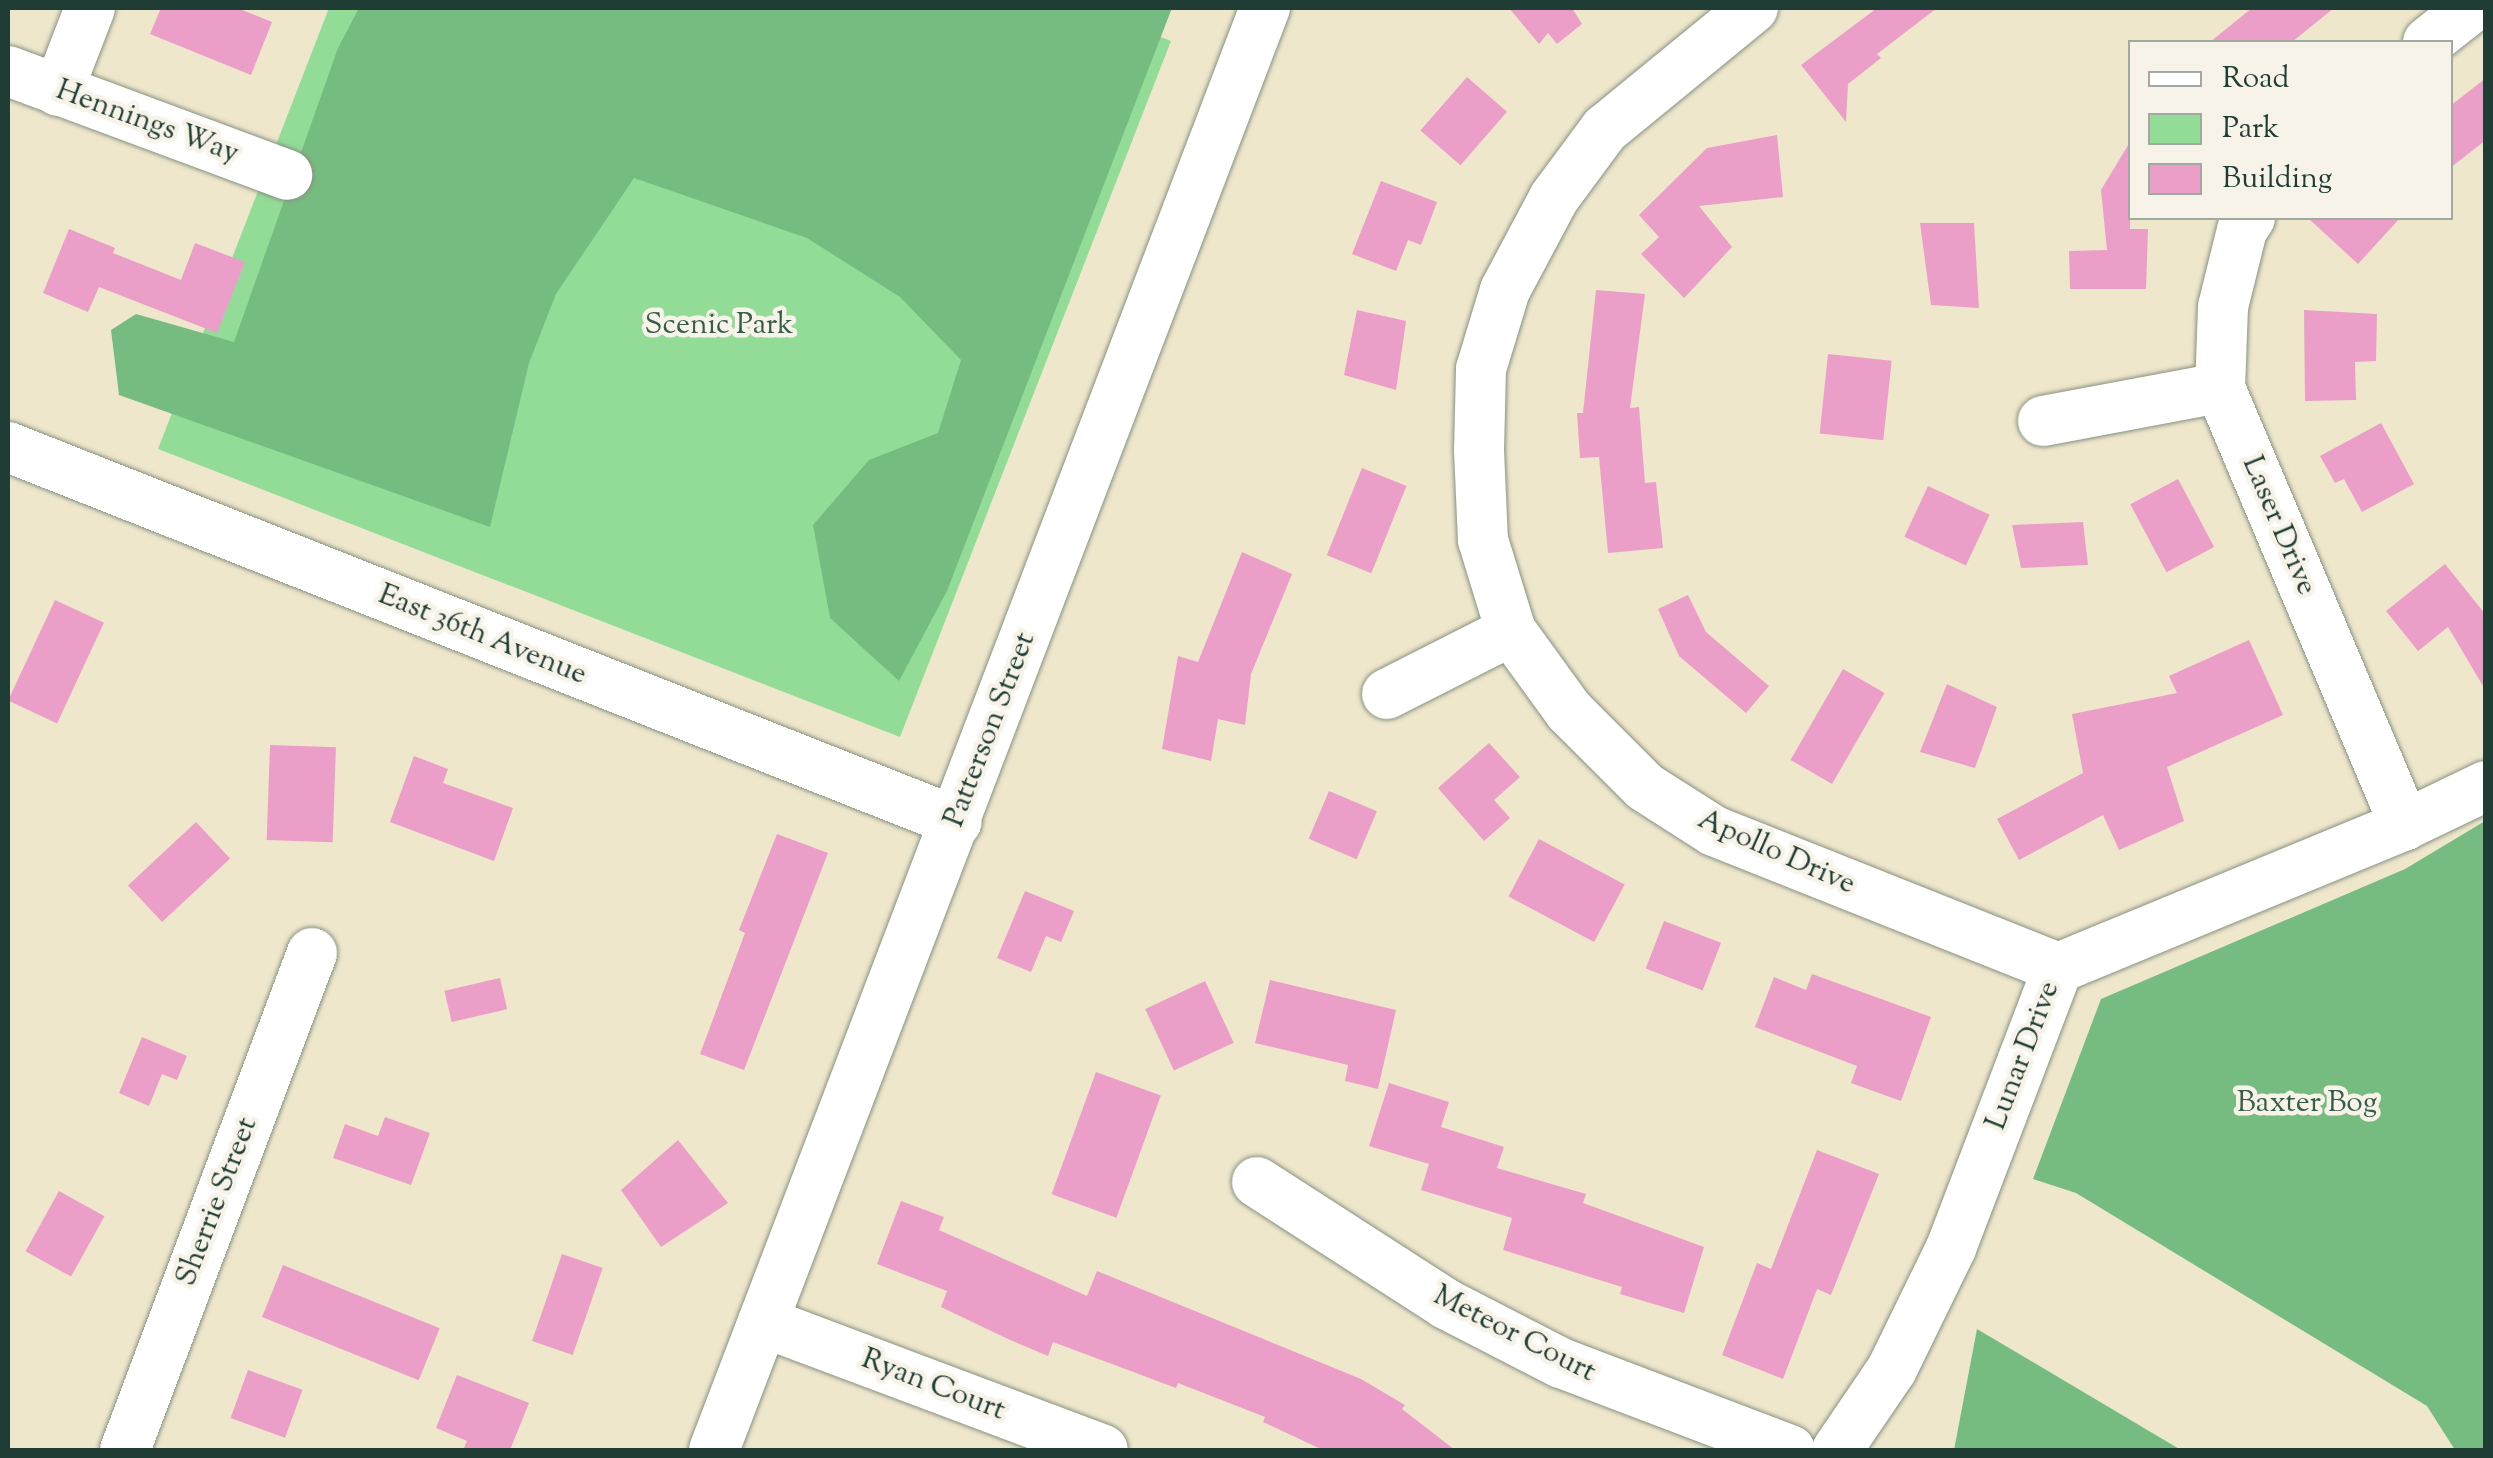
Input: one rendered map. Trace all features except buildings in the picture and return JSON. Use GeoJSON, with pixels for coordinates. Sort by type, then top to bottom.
{"type":"FeatureCollection","features":[{"type":"Feature","properties":{"kind":"street"},"geometry":{"type":"LineString","coordinates":[[58,90],[90,8]]}},
{"type":"Feature","properties":{"kind":"street","name":"Patterson Street"},"geometry":{"type":"LineString","coordinates":[[714,1450],[1265,8]]}},
{"type":"Feature","properties":{"kind":"street","name":"Apollo Drive"},"geometry":{"type":"LineString","coordinates":[[1753,8],[1605,129],[1554,198],[1505,290],[1481,369],[1479,450],[1484,540],[1511,631],[1569,711],[1644,787],[1714,831],[2058,968]]}},
{"type":"Feature","properties":{"kind":"street"},"geometry":{"type":"LineString","coordinates":[[2431,40],[2471,8]]}},
{"type":"Feature","properties":{"kind":"street","name":"Hennings Way"},"geometry":{"type":"LineString","coordinates":[[8,71],[287,176]]}},
{"type":"Feature","properties":{"kind":"street","name":"Laser Drive"},"geometry":{"type":"LineString","coordinates":[[2249,220],[2242,230],[2223,308],[2220,388],[2405,825]]}},
{"type":"Feature","properties":{"kind":"street"},"geometry":{"type":"LineString","coordinates":[[2043,421],[2220,388]]}},
{"type":"Feature","properties":{"kind":"street","name":"East 36th Avenue"},"geometry":{"type":"LineString","coordinates":[[8,447],[957,822]]}},
{"type":"Feature","properties":{"kind":"street"},"geometry":{"type":"LineString","coordinates":[[1388,694],[1511,631]]}},
{"type":"Feature","properties":{"kind":"street","name":"Lunar Drive"},"geometry":{"type":"LineString","coordinates":[[1837,1450],[1892,1369],[1951,1248],[2058,968],[2405,825],[2486,786]]}},
{"type":"Feature","properties":{"kind":"street","name":"Sherrie Street"},"geometry":{"type":"LineString","coordinates":[[125,1450],[312,953]]}},
{"type":"Feature","properties":{"kind":"street","name":"Meteor Court"},"geometry":{"type":"LineString","coordinates":[[1257,1182],[1446,1304],[1561,1363],[1790,1450]]}},
{"type":"Feature","properties":{"kind":"street","name":"Ryan Court"},"geometry":{"type":"LineString","coordinates":[[764,1322],[1103,1450]]}},
{"type":"Feature","properties":{"kind":"green space","name":"Scenic Park"},"geometry":{"type":"Polygon","coordinates":[[[329,8],[1085,8],[1171,41],[900,737],[158,449],[329,8]]]}},
{"type":"Feature","properties":{"kind":"green space","name":"Scenic Park"},"geometry":{"type":"Polygon","coordinates":[[[359,8],[1172,8],[947,591],[899,681],[830,618],[813,525],[869,460],[938,433],[961,360],[900,297],[807,238],[634,178],[556,294],[529,363],[490,527],[119,395],[111,330],[136,314],[234,342],[338,48],[359,8]]]}},
{"type":"Feature","properties":{"kind":"green space","name":"Baxter Bog"},"geometry":{"type":"Polygon","coordinates":[[[2485,821],[2486,1450],[2455,1450],[2427,1406],[2076,1193],[2033,1179],[2101,999],[2405,869],[2485,821]]]}},
{"type":"Feature","properties":{"kind":"green space"},"geometry":{"type":"Polygon","coordinates":[[[1977,1329],[2181,1450],[1954,1450],[1977,1329]]]}}]}
